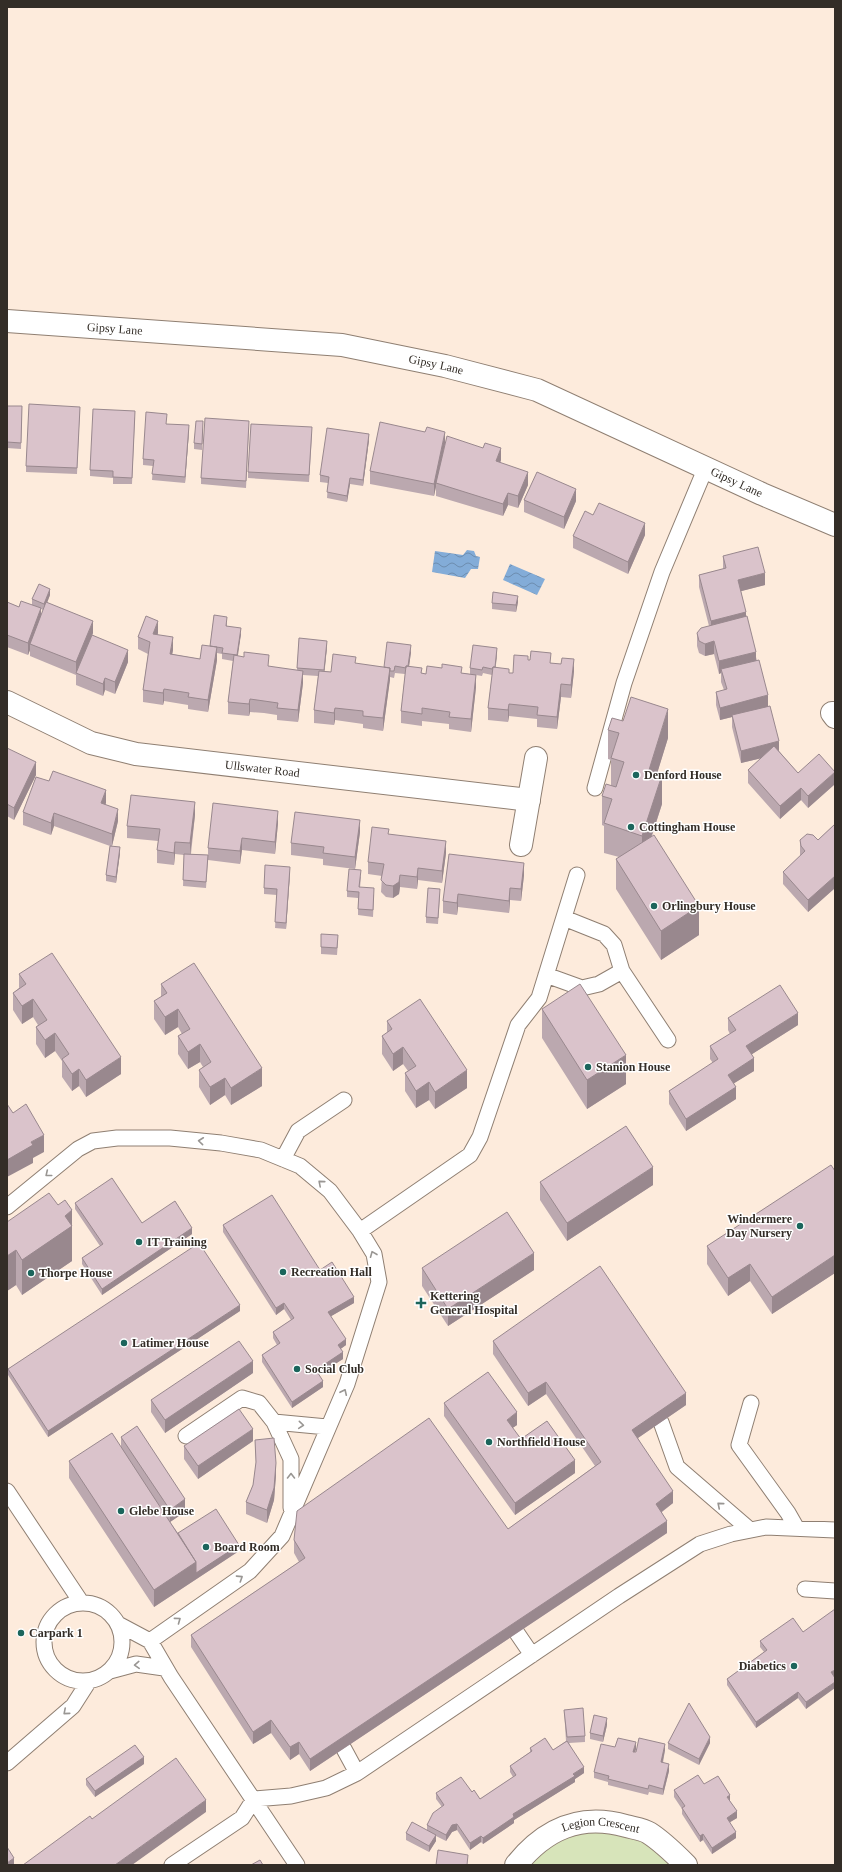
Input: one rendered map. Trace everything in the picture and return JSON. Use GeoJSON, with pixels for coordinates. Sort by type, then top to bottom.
{"type":"FeatureCollection","features":[{"type":"Feature","properties":{"kind":"main road","name":"Gipsy Lane"},"geometry":{"type":"LineString","coordinates":[[7,321],[342,345],[445,366],[537,390],[835,525]]}},
{"type":"Feature","properties":{"kind":"main road","name":"Ullswater Road"},"geometry":{"type":"LineString","coordinates":[[7,702],[91,743],[136,754],[528,800]]}},
{"type":"Feature","properties":{"kind":"main road"},"geometry":{"type":"LineString","coordinates":[[521,845],[536,758]]}},
{"type":"Feature","properties":{"kind":"main road","name":"Legion Crescent"},"geometry":{"type":"LineString","coordinates":[[516,1865],[529,1849],[559,1828],[591,1821],[615,1823],[648,1833],[686,1865]]}},
{"type":"Feature","properties":{"kind":"lane"},"geometry":{"type":"LineString","coordinates":[[595,788],[624,683],[662,572],[706,467]]}},
{"type":"Feature","properties":{"kind":"lane"},"geometry":{"type":"LineString","coordinates":[[360,1230],[470,1155],[480,1137],[518,1025],[539,998],[577,875]]}},
{"type":"Feature","properties":{"kind":"lane"},"geometry":{"type":"LineString","coordinates":[[564,918],[604,934],[614,945],[622,971],[668,1040]]}},
{"type":"Feature","properties":{"kind":"lane"},"geometry":{"type":"LineString","coordinates":[[546,975],[582,988],[599,984],[622,971]]}},
{"type":"Feature","properties":{"kind":"lane"},"geometry":{"type":"LineString","coordinates":[[283,1159],[298,1131],[344,1100]]}},
{"type":"Feature","properties":{"kind":"lane"},"geometry":{"type":"LineString","coordinates":[[7,1207],[78,1149],[93,1141],[117,1138],[170,1138],[221,1142],[261,1150],[300,1166],[330,1191],[360,1230],[374,1254],[379,1282],[347,1384],[327,1427],[282,1536],[250,1571],[150,1641]]}},
{"type":"Feature","properties":{"kind":"lane"},"geometry":{"type":"LineString","coordinates":[[186,1436],[242,1398],[259,1404],[274,1422],[291,1459],[290,1515]]}},
{"type":"Feature","properties":{"kind":"lane"},"geometry":{"type":"LineString","coordinates":[[751,1403],[739,1445],[788,1513],[796,1528]]}},
{"type":"Feature","properties":{"kind":"lane"},"geometry":{"type":"LineString","coordinates":[[274,1422],[327,1427]]}},
{"type":"Feature","properties":{"kind":"lane"},"geometry":{"type":"LineString","coordinates":[[661,1422],[677,1467],[750,1530]]}},
{"type":"Feature","properties":{"kind":"lane"},"geometry":{"type":"LineString","coordinates":[[7,1491],[81,1602]]}},
{"type":"Feature","properties":{"kind":"lane"},"geometry":{"type":"LineString","coordinates":[[254,1799],[291,1796],[326,1788],[357,1774],[532,1655],[700,1544],[731,1534],[766,1527],[835,1530]]}},
{"type":"Feature","properties":{"kind":"lane"},"geometry":{"type":"LineString","coordinates":[[805,1589],[835,1591]]}},
{"type":"Feature","properties":{"kind":"lane"},"geometry":{"type":"LineString","coordinates":[[110,1671],[118,1661],[122,1650],[123,1637],[120,1625],[113,1615],[104,1608],[93,1603],[81,1602],[68,1606],[57,1612],[49,1623],[45,1635],[45,1648],[49,1661],[56,1670],[66,1677],[77,1681],[89,1680],[100,1677],[110,1671],[136,1664],[164,1668]]}},
{"type":"Feature","properties":{"kind":"lane"},"geometry":{"type":"LineString","coordinates":[[120,1625],[150,1641],[164,1668],[254,1799],[297,1865]]}},
{"type":"Feature","properties":{"kind":"lane"},"geometry":{"type":"LineString","coordinates":[[517,1633],[532,1655]]}},
{"type":"Feature","properties":{"kind":"lane"},"geometry":{"type":"LineString","coordinates":[[7,1763],[73,1706],[89,1680]]}},
{"type":"Feature","properties":{"kind":"lane"},"geometry":{"type":"LineString","coordinates":[[344,1749],[357,1774]]}},
{"type":"Feature","properties":{"kind":"lane"},"geometry":{"type":"LineString","coordinates":[[172,1865],[242,1818],[254,1799]]}},
{"type":"Feature","properties":{"kind":"green space"},"geometry":{"type":"Polygon","coordinates":[[[578,1832],[620,1832],[656,1848],[673,1865],[527,1865],[542,1849],[578,1832]]]}},
{"type":"Feature","properties":{"kind":"water"},"geometry":{"type":"Polygon","coordinates":[[[467,550],[474,551],[476,556],[480,557],[478,569],[471,569],[465,578],[432,572],[435,551],[463,555],[467,550]]]}},
{"type":"Feature","properties":{"kind":"water"},"geometry":{"type":"Polygon","coordinates":[[[510,564],[545,579],[537,595],[503,580],[510,564]]]}},
{"type":"Feature","properties":{"kind":"building"},"geometry":{"type":"Polygon","coordinates":[[[29,404],[80,407],[77,468],[26,466],[29,404]]]}},
{"type":"Feature","properties":{"kind":"building"},"geometry":{"type":"Polygon","coordinates":[[[7,406],[22,406],[21,443],[7,442],[7,406]]]}},
{"type":"Feature","properties":{"kind":"building"},"geometry":{"type":"Polygon","coordinates":[[[93,409],[135,411],[132,478],[113,477],[113,471],[90,470],[93,409]]]}},
{"type":"Feature","properties":{"kind":"building"},"geometry":{"type":"Polygon","coordinates":[[[146,412],[167,414],[166,424],[189,425],[185,477],[152,474],[154,460],[143,459],[146,412]]]}},
{"type":"Feature","properties":{"kind":"building"},"geometry":{"type":"Polygon","coordinates":[[[205,418],[249,421],[246,481],[201,478],[205,418]]]}},
{"type":"Feature","properties":{"kind":"building"},"geometry":{"type":"Polygon","coordinates":[[[196,421],[203,421],[202,444],[194,443],[196,421]]]}},
{"type":"Feature","properties":{"kind":"building"},"geometry":{"type":"Polygon","coordinates":[[[380,422],[425,432],[427,427],[445,432],[434,484],[370,471],[380,422]]]}},
{"type":"Feature","properties":{"kind":"building"},"geometry":{"type":"Polygon","coordinates":[[[251,424],[312,427],[309,475],[248,472],[251,424]]]}},
{"type":"Feature","properties":{"kind":"building"},"geometry":{"type":"Polygon","coordinates":[[[327,428],[369,434],[363,480],[350,478],[347,496],[327,492],[329,477],[320,475],[327,428]]]}},
{"type":"Feature","properties":{"kind":"building"},"geometry":{"type":"Polygon","coordinates":[[[447,436],[483,448],[485,443],[501,448],[496,461],[528,472],[518,496],[508,493],[503,504],[436,483],[447,436]]]}},
{"type":"Feature","properties":{"kind":"building"},"geometry":{"type":"Polygon","coordinates":[[[537,472],[576,489],[564,517],[524,500],[537,472]]]}},
{"type":"Feature","properties":{"kind":"building"},"geometry":{"type":"Polygon","coordinates":[[[599,503],[645,523],[628,562],[573,536],[585,511],[593,515],[599,503]]]}},
{"type":"Feature","properties":{"kind":"building"},"geometry":{"type":"Polygon","coordinates":[[[758,547],[765,573],[738,580],[746,612],[711,621],[699,575],[726,568],[723,556],[758,547]]]}},
{"type":"Feature","properties":{"kind":"building"},"geometry":{"type":"Polygon","coordinates":[[[39,584],[50,589],[44,604],[32,599],[39,584]]]}},
{"type":"Feature","properties":{"kind":"building"},"geometry":{"type":"Polygon","coordinates":[[[493,592],[518,596],[516,605],[492,603],[493,592]]]}},
{"type":"Feature","properties":{"kind":"building"},"geometry":{"type":"Polygon","coordinates":[[[21,601],[41,608],[28,643],[7,635],[7,602],[19,607],[21,601]]]}},
{"type":"Feature","properties":{"kind":"building"},"geometry":{"type":"Polygon","coordinates":[[[46,602],[93,621],[76,662],[30,644],[46,602]]]}},
{"type":"Feature","properties":{"kind":"building"},"geometry":{"type":"Polygon","coordinates":[[[214,615],[227,617],[226,626],[241,628],[237,655],[222,653],[223,648],[210,646],[214,615]]]}},
{"type":"Feature","properties":{"kind":"building"},"geometry":{"type":"Polygon","coordinates":[[[146,616],[158,621],[153,634],[173,637],[170,654],[200,659],[202,645],[217,647],[208,700],[188,697],[189,693],[164,689],[163,693],[143,690],[150,642],[138,637],[146,616]]]}},
{"type":"Feature","properties":{"kind":"building"},"geometry":{"type":"Polygon","coordinates":[[[747,616],[756,652],[719,661],[714,641],[705,644],[699,641],[697,633],[701,628],[747,616]]]}},
{"type":"Feature","properties":{"kind":"building"},"geometry":{"type":"Polygon","coordinates":[[[92,635],[128,650],[115,682],[105,678],[103,684],[76,673],[92,635]]]}},
{"type":"Feature","properties":{"kind":"building"},"geometry":{"type":"Polygon","coordinates":[[[299,638],[327,641],[324,670],[297,668],[299,638]]]}},
{"type":"Feature","properties":{"kind":"building"},"geometry":{"type":"Polygon","coordinates":[[[387,642],[411,645],[408,666],[406,666],[406,668],[395,666],[394,671],[390,671],[390,668],[384,667],[387,642]]]}},
{"type":"Feature","properties":{"kind":"building"},"geometry":{"type":"Polygon","coordinates":[[[473,645],[497,648],[495,667],[492,669],[483,667],[482,670],[470,668],[473,645]]]}},
{"type":"Feature","properties":{"kind":"building"},"geometry":{"type":"Polygon","coordinates":[[[531,651],[551,653],[550,663],[561,664],[562,658],[574,659],[571,685],[561,684],[557,717],[537,715],[538,707],[509,704],[508,710],[488,708],[493,667],[509,669],[509,673],[513,673],[514,655],[528,656],[528,660],[530,660],[531,651]]]}},
{"type":"Feature","properties":{"kind":"building"},"geometry":{"type":"Polygon","coordinates":[[[244,652],[269,655],[268,666],[303,671],[298,710],[277,708],[278,703],[250,699],[249,704],[228,702],[234,655],[244,657],[244,652]]]}},
{"type":"Feature","properties":{"kind":"building"},"geometry":{"type":"Polygon","coordinates":[[[333,654],[356,657],[355,663],[390,668],[383,718],[363,716],[363,711],[335,708],[334,713],[314,710],[319,671],[331,672],[333,654]]]}},
{"type":"Feature","properties":{"kind":"building"},"geometry":{"type":"Polygon","coordinates":[[[759,660],[768,695],[720,708],[716,692],[727,689],[721,669],[759,660]]]}},
{"type":"Feature","properties":{"kind":"building"},"geometry":{"type":"Polygon","coordinates":[[[442,664],[462,667],[461,673],[476,675],[471,719],[449,717],[450,712],[422,708],[422,714],[401,711],[406,666],[422,668],[421,673],[426,674],[427,666],[442,668],[442,664]]]}},
{"type":"Feature","properties":{"kind":"building"},"geometry":{"type":"Polygon","coordinates":[[[631,697],[668,709],[649,770],[662,775],[642,836],[604,823],[612,799],[602,796],[606,784],[616,787],[624,762],[611,758],[619,733],[608,730],[612,718],[623,721],[631,697]]]}},
{"type":"Feature","properties":{"kind":"building"},"geometry":{"type":"Polygon","coordinates":[[[770,706],[779,741],[741,751],[732,715],[770,706]]]}},
{"type":"Feature","properties":{"kind":"building"},"geometry":{"type":"Polygon","coordinates":[[[774,746],[798,773],[819,754],[835,772],[808,796],[801,788],[780,806],[748,770],[774,746]]]}},
{"type":"Feature","properties":{"kind":"building"},"geometry":{"type":"Polygon","coordinates":[[[7,748],[36,762],[14,808],[7,804],[7,748]]]}},
{"type":"Feature","properties":{"kind":"building"},"geometry":{"type":"Polygon","coordinates":[[[53,771],[106,790],[101,803],[118,809],[112,834],[54,813],[51,823],[23,812],[36,777],[49,781],[53,771]]]}},
{"type":"Feature","properties":{"kind":"building"},"geometry":{"type":"Polygon","coordinates":[[[131,795],[195,802],[190,843],[175,842],[174,853],[157,850],[160,829],[127,826],[131,795]]]}},
{"type":"Feature","properties":{"kind":"building"},"geometry":{"type":"Polygon","coordinates":[[[213,803],[278,811],[275,842],[242,838],[240,851],[208,848],[213,803]]]}},
{"type":"Feature","properties":{"kind":"building"},"geometry":{"type":"Polygon","coordinates":[[[295,812],[360,820],[355,857],[323,853],[324,847],[291,843],[295,812]]]}},
{"type":"Feature","properties":{"kind":"building"},"geometry":{"type":"Polygon","coordinates":[[[835,824],[835,876],[808,900],[783,872],[805,851],[801,846],[800,840],[807,834],[813,835],[818,840],[835,824]]]}},
{"type":"Feature","properties":{"kind":"building"},"geometry":{"type":"Polygon","coordinates":[[[372,827],[389,829],[388,834],[446,841],[442,871],[418,868],[417,877],[400,875],[399,882],[393,886],[386,885],[381,880],[384,864],[368,862],[372,827]]]}},
{"type":"Feature","properties":{"kind":"building"},"geometry":{"type":"Polygon","coordinates":[[[654,835],[699,906],[661,931],[616,859],[654,835]]]}},
{"type":"Feature","properties":{"kind":"building"},"geometry":{"type":"Polygon","coordinates":[[[110,846],[120,847],[116,877],[106,875],[110,846]]]}},
{"type":"Feature","properties":{"kind":"building"},"geometry":{"type":"Polygon","coordinates":[[[184,854],[208,855],[206,882],[183,880],[184,854]]]}},
{"type":"Feature","properties":{"kind":"building"},"geometry":{"type":"Polygon","coordinates":[[[449,854],[524,863],[521,889],[510,888],[509,901],[458,894],[457,903],[443,901],[449,854]]]}},
{"type":"Feature","properties":{"kind":"building"},"geometry":{"type":"Polygon","coordinates":[[[265,865],[290,867],[286,923],[275,922],[277,889],[264,888],[265,865]]]}},
{"type":"Feature","properties":{"kind":"building"},"geometry":{"type":"Polygon","coordinates":[[[349,869],[361,870],[359,887],[374,888],[373,910],[358,909],[359,892],[347,891],[349,869]]]}},
{"type":"Feature","properties":{"kind":"building"},"geometry":{"type":"Polygon","coordinates":[[[428,888],[440,889],[438,918],[426,917],[428,888]]]}},
{"type":"Feature","properties":{"kind":"building"},"geometry":{"type":"Polygon","coordinates":[[[321,934],[338,935],[337,948],[321,947],[321,934]]]}},
{"type":"Feature","properties":{"kind":"building"},"geometry":{"type":"Polygon","coordinates":[[[52,953],[121,1057],[86,1080],[79,1069],[72,1074],[62,1059],[69,1054],[55,1033],[45,1040],[36,1027],[47,1020],[33,999],[22,1006],[13,993],[26,984],[19,974],[52,953]]]}},
{"type":"Feature","properties":{"kind":"building"},"geometry":{"type":"Polygon","coordinates":[[[194,963],[262,1068],[231,1088],[225,1078],[210,1087],[199,1070],[211,1062],[200,1044],[188,1052],[178,1036],[190,1029],[178,1009],[165,1017],[154,1001],[167,993],[161,984],[194,963]]]}},
{"type":"Feature","properties":{"kind":"building"},"geometry":{"type":"Polygon","coordinates":[[[580,984],[626,1055],[587,1080],[542,1009],[580,984]]]}},
{"type":"Feature","properties":{"kind":"building"},"geometry":{"type":"Polygon","coordinates":[[[780,985],[798,1013],[746,1046],[754,1058],[728,1075],[736,1087],[686,1119],[669,1091],[718,1059],[710,1046],[736,1030],[728,1018],[780,985]]]}},
{"type":"Feature","properties":{"kind":"building"},"geometry":{"type":"Polygon","coordinates":[[[420,999],[467,1070],[435,1092],[429,1082],[416,1091],[405,1073],[416,1066],[403,1047],[393,1054],[382,1036],[392,1029],[387,1021],[420,999]]]}},
{"type":"Feature","properties":{"kind":"building"},"geometry":{"type":"Polygon","coordinates":[[[7,1104],[13,1113],[26,1104],[44,1135],[31,1142],[33,1145],[7,1160],[7,1104]]]}},
{"type":"Feature","properties":{"kind":"building"},"geometry":{"type":"Polygon","coordinates":[[[626,1126],[653,1167],[567,1223],[540,1182],[626,1126]]]}},
{"type":"Feature","properties":{"kind":"building","name":"Windermere Day Nursery"},"geometry":{"type":"Polygon","coordinates":[[[831,1165],[835,1171],[835,1255],[772,1297],[750,1264],[728,1278],[707,1246],[831,1165]]]}},
{"type":"Feature","properties":{"kind":"building","name":"IT Training"},"geometry":{"type":"Polygon","coordinates":[[[112,1178],[142,1223],[175,1201],[192,1228],[102,1289],[82,1258],[103,1244],[75,1203],[112,1178]]]}},
{"type":"Feature","properties":{"kind":"building"},"geometry":{"type":"Polygon","coordinates":[[[49,1193],[58,1205],[65,1200],[72,1210],[65,1216],[72,1226],[22,1260],[16,1250],[7,1256],[7,1222],[49,1193]]]}},
{"type":"Feature","properties":{"kind":"building","name":"Recreation Hall"},"geometry":{"type":"Polygon","coordinates":[[[272,1195],[320,1270],[332,1262],[354,1297],[328,1312],[346,1339],[338,1345],[343,1352],[316,1370],[323,1381],[292,1402],[262,1355],[280,1343],[273,1332],[294,1318],[284,1303],[276,1308],[223,1225],[272,1195]]]}},
{"type":"Feature","properties":{"kind":"building"},"geometry":{"type":"Polygon","coordinates":[[[507,1212],[534,1253],[448,1309],[422,1268],[507,1212]]]}},
{"type":"Feature","properties":{"kind":"building","name":"Latimer House"},"geometry":{"type":"Polygon","coordinates":[[[199,1243],[240,1305],[48,1431],[8,1369],[199,1243]]]}},
{"type":"Feature","properties":{"kind":"building"},"geometry":{"type":"Polygon","coordinates":[[[600,1266],[686,1393],[632,1430],[673,1491],[656,1504],[667,1521],[310,1759],[299,1742],[290,1747],[271,1720],[253,1732],[191,1635],[305,1558],[294,1540],[297,1511],[429,1418],[508,1529],[601,1462],[546,1382],[528,1393],[493,1341],[600,1266]]]}},
{"type":"Feature","properties":{"kind":"building"},"geometry":{"type":"Polygon","coordinates":[[[239,1341],[253,1361],[165,1420],[151,1400],[239,1341]]]}},
{"type":"Feature","properties":{"kind":"building","name":"Northfield House"},"geometry":{"type":"Polygon","coordinates":[[[488,1372],[517,1412],[507,1420],[521,1439],[547,1421],[575,1460],[515,1503],[444,1403],[488,1372]]]}},
{"type":"Feature","properties":{"kind":"building"},"geometry":{"type":"Polygon","coordinates":[[[239,1409],[253,1429],[198,1466],[184,1446],[239,1409]]]}},
{"type":"Feature","properties":{"kind":"building"},"geometry":{"type":"Polygon","coordinates":[[[137,1426],[185,1499],[170,1510],[121,1437],[137,1426]]]}},
{"type":"Feature","properties":{"kind":"building","name":"Glebe House"},"geometry":{"type":"Polygon","coordinates":[[[112,1433],[196,1562],[154,1590],[69,1461],[112,1433]]]}},
{"type":"Feature","properties":{"kind":"building"},"geometry":{"type":"Polygon","coordinates":[[[274,1438],[276,1463],[274,1488],[267,1510],[246,1502],[253,1485],[256,1462],[255,1440],[274,1438]]]}},
{"type":"Feature","properties":{"kind":"building","name":"Board Room"},"geometry":{"type":"Polygon","coordinates":[[[216,1509],[239,1545],[196,1573],[196,1562],[178,1533],[216,1509]]]}},
{"type":"Feature","properties":{"kind":"building","name":"Diabetics"},"geometry":{"type":"Polygon","coordinates":[[[835,1609],[835,1670],[831,1672],[835,1678],[835,1682],[806,1702],[798,1692],[756,1722],[727,1679],[767,1650],[760,1641],[793,1618],[803,1632],[835,1609]]]}},
{"type":"Feature","properties":{"kind":"building"},"geometry":{"type":"Polygon","coordinates":[[[689,1703],[710,1737],[699,1759],[668,1743],[689,1703]]]}},
{"type":"Feature","properties":{"kind":"building"},"geometry":{"type":"Polygon","coordinates":[[[583,1708],[585,1736],[567,1737],[564,1710],[583,1708]]]}},
{"type":"Feature","properties":{"kind":"building"},"geometry":{"type":"Polygon","coordinates":[[[594,1715],[607,1718],[603,1736],[590,1733],[594,1715]]]}},
{"type":"Feature","properties":{"kind":"building"},"geometry":{"type":"Polygon","coordinates":[[[545,1738],[553,1750],[567,1741],[584,1767],[573,1774],[575,1776],[513,1814],[514,1817],[483,1838],[481,1836],[470,1843],[457,1824],[452,1825],[446,1835],[427,1825],[433,1813],[444,1805],[436,1793],[461,1777],[472,1792],[474,1790],[480,1799],[516,1775],[510,1766],[532,1751],[530,1748],[545,1738]]]}},
{"type":"Feature","properties":{"kind":"building"},"geometry":{"type":"Polygon","coordinates":[[[618,1738],[636,1742],[633,1752],[636,1752],[639,1738],[665,1744],[661,1762],[669,1764],[663,1789],[649,1785],[648,1789],[608,1779],[609,1776],[594,1772],[601,1744],[615,1747],[618,1738]]]}},
{"type":"Feature","properties":{"kind":"building"},"geometry":{"type":"Polygon","coordinates":[[[135,1745],[144,1757],[95,1791],[86,1779],[135,1745]]]}},
{"type":"Feature","properties":{"kind":"building"},"geometry":{"type":"Polygon","coordinates":[[[176,1758],[206,1800],[115,1865],[23,1865],[90,1816],[92,1819],[176,1758]]]}},
{"type":"Feature","properties":{"kind":"building"},"geometry":{"type":"Polygon","coordinates":[[[698,1775],[704,1784],[718,1776],[730,1795],[727,1797],[737,1811],[727,1818],[736,1832],[712,1848],[703,1834],[700,1836],[682,1808],[685,1806],[674,1790],[698,1775]]]}},
{"type":"Feature","properties":{"kind":"building"},"geometry":{"type":"Polygon","coordinates":[[[412,1822],[436,1835],[429,1846],[406,1833],[412,1822]]]}},
{"type":"Feature","properties":{"kind":"building"},"geometry":{"type":"Polygon","coordinates":[[[7,1847],[14,1858],[7,1863],[7,1847]]]}},
{"type":"Feature","properties":{"kind":"building"},"geometry":{"type":"Polygon","coordinates":[[[438,1850],[468,1855],[467,1865],[436,1865],[438,1850]]]}},
{"type":"Feature","properties":{"kind":"building"},"geometry":{"type":"Polygon","coordinates":[[[260,1860],[263,1865],[251,1865],[260,1860]]]}},
{"type":"Feature","properties":{"kind":"place","name":"Denford House"},"geometry":{"type":"Point","coordinates":[636,775]}},
{"type":"Feature","properties":{"kind":"place","name":"Cottingham House"},"geometry":{"type":"Point","coordinates":[631,827]}},
{"type":"Feature","properties":{"kind":"place","name":"Orlingbury House"},"geometry":{"type":"Point","coordinates":[654,906]}},
{"type":"Feature","properties":{"kind":"place","name":"Stanion House"},"geometry":{"type":"Point","coordinates":[588,1067]}},
{"type":"Feature","properties":{"kind":"place","name":"Windermere Day Nursery"},"geometry":{"type":"Point","coordinates":[800,1226]}},
{"type":"Feature","properties":{"kind":"place","name":"IT Training"},"geometry":{"type":"Point","coordinates":[139,1242]}},
{"type":"Feature","properties":{"kind":"place","name":"Recreation Hall"},"geometry":{"type":"Point","coordinates":[283,1272]}},
{"type":"Feature","properties":{"kind":"place","name":"Thorpe House"},"geometry":{"type":"Point","coordinates":[31,1273]}},
{"type":"Feature","properties":{"kind":"place","name":"Kettering General Hospital"},"geometry":{"type":"Point","coordinates":[421,1303]}},
{"type":"Feature","properties":{"kind":"place","name":"Latimer House"},"geometry":{"type":"Point","coordinates":[124,1343]}},
{"type":"Feature","properties":{"kind":"place","name":"Social Club"},"geometry":{"type":"Point","coordinates":[297,1369]}},
{"type":"Feature","properties":{"kind":"place","name":"Northfield House"},"geometry":{"type":"Point","coordinates":[489,1442]}},
{"type":"Feature","properties":{"kind":"place","name":"Glebe House"},"geometry":{"type":"Point","coordinates":[121,1511]}},
{"type":"Feature","properties":{"kind":"place","name":"Board Room"},"geometry":{"type":"Point","coordinates":[206,1547]}},
{"type":"Feature","properties":{"kind":"place","name":"Carpark 1"},"geometry":{"type":"Point","coordinates":[21,1633]}},
{"type":"Feature","properties":{"kind":"place","name":"Diabetics"},"geometry":{"type":"Point","coordinates":[794,1666]}}]}
